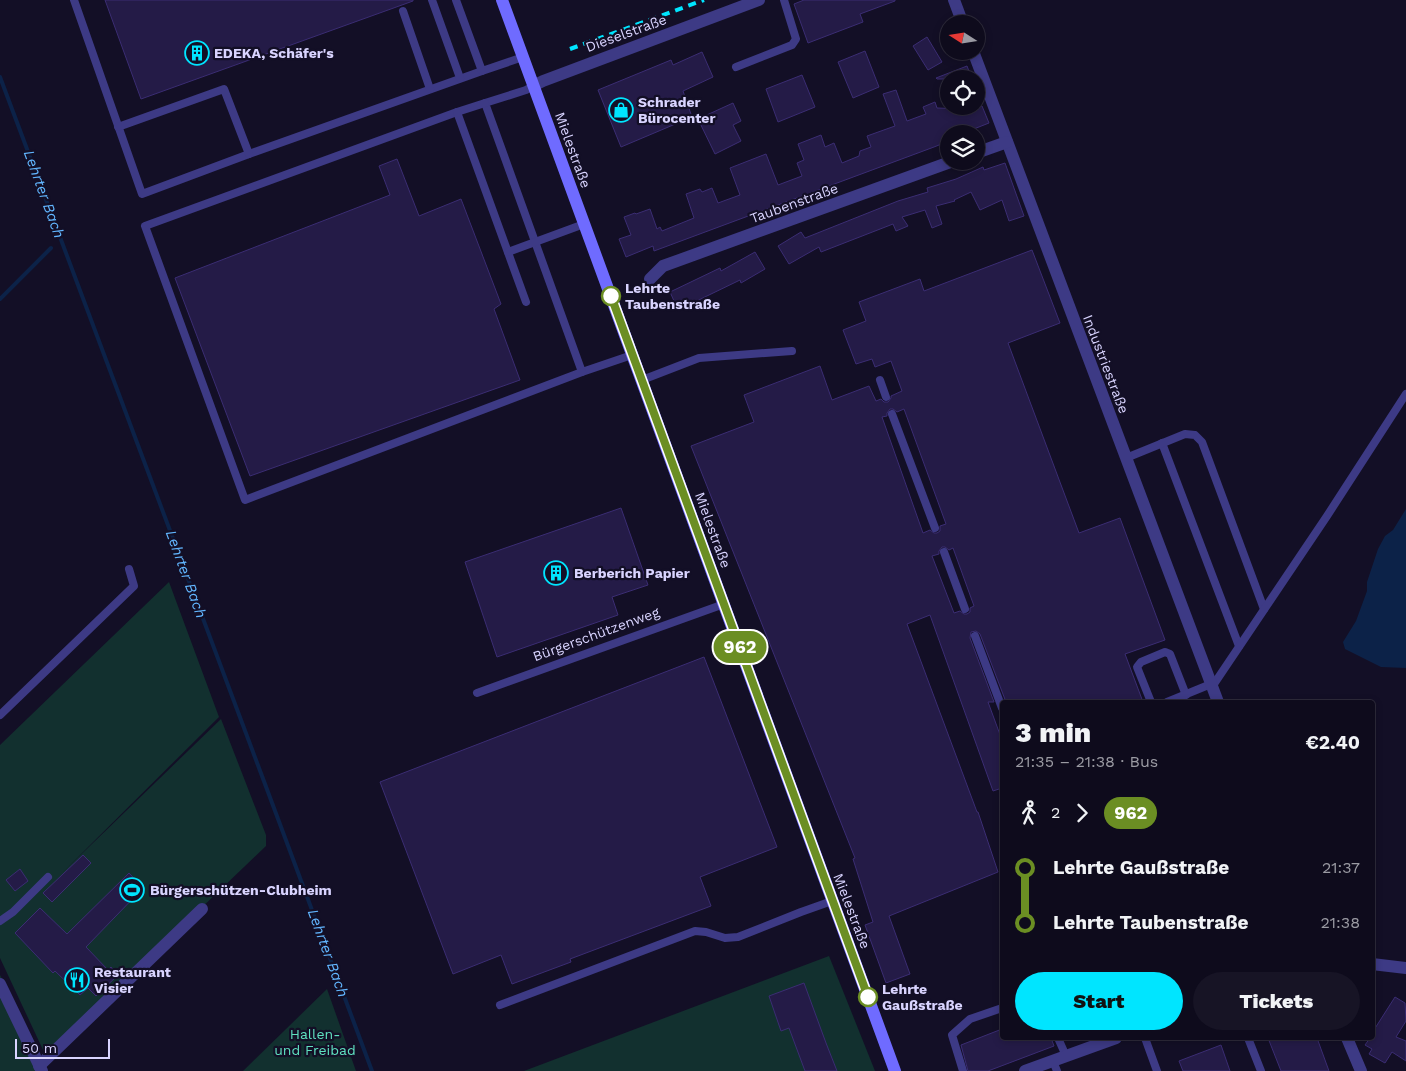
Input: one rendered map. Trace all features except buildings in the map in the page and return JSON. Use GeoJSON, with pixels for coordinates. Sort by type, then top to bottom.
{"type":"FeatureCollection","features":[{"type":"Feature","properties":{"kind":"street","name":"Mielestraße"},"geometry":{"type":"LineString","coordinates":[[502,0],[895,1071]]}},
{"type":"Feature","properties":{"kind":"street","name":"Dieselstraße"},"geometry":{"type":"LineString","coordinates":[[533,86],[759,0]]}},
{"type":"Feature","properties":{"kind":"street"},"geometry":{"type":"LineString","coordinates":[[954,0],[960,15]]}},
{"type":"Feature","properties":{"kind":"street","name":"Industriestraße"},"geometry":{"type":"LineString","coordinates":[[976,60],[1217,700]]}},
{"type":"Feature","properties":{"kind":"street"},"geometry":{"type":"LineString","coordinates":[[985,150],[1007,142]]}},
{"type":"Feature","properties":{"kind":"street","name":"Taubenstraße"},"geometry":{"type":"LineString","coordinates":[[650,279],[663,266],[940,166]]}},
{"type":"Feature","properties":{"kind":"street"},"geometry":{"type":"LineString","coordinates":[[0,984],[40,1068],[202,909]]}},
{"type":"Feature","properties":{"kind":"street"},"geometry":{"type":"LineString","coordinates":[[1375,964],[1406,968]]}},
{"type":"Feature","properties":{"kind":"street"},"geometry":{"type":"LineString","coordinates":[[1025,1071],[1055,1066],[1066,1056],[1110,1040]]}},
{"type":"Feature","properties":{"kind":"street"},"geometry":{"type":"LineString","coordinates":[[1348,1040],[1361,1071]]}},
{"type":"Feature","properties":{"kind":"lane"},"geometry":{"type":"LineString","coordinates":[[74,0],[142,194],[460,78],[523,57]]}},
{"type":"Feature","properties":{"kind":"lane"},"geometry":{"type":"LineString","coordinates":[[432,0],[460,78]]}},
{"type":"Feature","properties":{"kind":"lane"},"geometry":{"type":"LineString","coordinates":[[456,0],[482,71]]}},
{"type":"Feature","properties":{"kind":"lane"},"geometry":{"type":"LineString","coordinates":[[736,67],[792,45],[796,39],[784,0]]}},
{"type":"Feature","properties":{"kind":"lane"},"geometry":{"type":"LineString","coordinates":[[403,11],[430,89]]}},
{"type":"Feature","properties":{"kind":"lane"},"geometry":{"type":"LineString","coordinates":[[533,86],[145,226],[245,500],[582,372],[632,355]]}},
{"type":"Feature","properties":{"kind":"lane"},"geometry":{"type":"LineString","coordinates":[[118,127],[224,89],[249,154]]}},
{"type":"Feature","properties":{"kind":"lane"},"geometry":{"type":"LineString","coordinates":[[485,103],[582,372]]}},
{"type":"Feature","properties":{"kind":"lane"},"geometry":{"type":"LineString","coordinates":[[457,112],[526,302]]}},
{"type":"Feature","properties":{"kind":"lane"},"geometry":{"type":"LineString","coordinates":[[508,252],[584,224]]}},
{"type":"Feature","properties":{"kind":"lane"},"geometry":{"type":"LineString","coordinates":[[642,380],[699,358],[792,351]]}},
{"type":"Feature","properties":{"kind":"lane"},"geometry":{"type":"LineString","coordinates":[[880,380],[886,398]]}},
{"type":"Feature","properties":{"kind":"lane"},"geometry":{"type":"LineString","coordinates":[[1172,700],[1211,686],[1240,646],[1406,394]]}},
{"type":"Feature","properties":{"kind":"lane"},"geometry":{"type":"LineString","coordinates":[[892,414],[935,528]]}},
{"type":"Feature","properties":{"kind":"lane"},"geometry":{"type":"LineString","coordinates":[[1126,458],[1185,434],[1195,434],[1202,442],[1264,609]]}},
{"type":"Feature","properties":{"kind":"lane"},"geometry":{"type":"LineString","coordinates":[[1162,443],[1240,646]]}},
{"type":"Feature","properties":{"kind":"lane"},"geometry":{"type":"LineString","coordinates":[[944,552],[966,610]]}},
{"type":"Feature","properties":{"kind":"lane"},"geometry":{"type":"LineString","coordinates":[[0,715],[134,586],[129,569]]}},
{"type":"Feature","properties":{"kind":"lane","name":"Bürgerschützenweg"},"geometry":{"type":"LineString","coordinates":[[477,692],[724,604]]}},
{"type":"Feature","properties":{"kind":"lane"},"geometry":{"type":"LineString","coordinates":[[975,636],[1000,703]]}},
{"type":"Feature","properties":{"kind":"lane"},"geometry":{"type":"LineString","coordinates":[[1150,700],[1138,667],[1141,662],[1165,652],[1170,654],[1186,695]]}},
{"type":"Feature","properties":{"kind":"lane"},"geometry":{"type":"LineString","coordinates":[[0,921],[13,912],[48,877]]}},
{"type":"Feature","properties":{"kind":"lane"},"geometry":{"type":"LineString","coordinates":[[500,1005],[695,931],[706,932],[725,938],[738,937],[832,901]]}},
{"type":"Feature","properties":{"kind":"lane"},"geometry":{"type":"LineString","coordinates":[[963,1071],[952,1034],[970,1019],[1000,1009]]}},
{"type":"Feature","properties":{"kind":"lane"},"geometry":{"type":"LineString","coordinates":[[1059,1040],[1066,1056]]}},
{"type":"Feature","properties":{"kind":"lane"},"geometry":{"type":"LineString","coordinates":[[1146,1040],[1158,1071]]}},
{"type":"Feature","properties":{"kind":"lane"},"geometry":{"type":"LineString","coordinates":[[1249,1040],[1261,1071]]}},
{"type":"Feature","properties":{"kind":"green space"},"geometry":{"type":"Polygon","coordinates":[[[169,582],[219,717],[63,872],[221,719],[266,835],[266,846],[50,1053],[44,1052],[0,958],[0,745],[169,582]]]}},
{"type":"Feature","properties":{"kind":"green space"},"geometry":{"type":"Polygon","coordinates":[[[829,956],[875,1071],[524,1071],[829,956]]]}},
{"type":"Feature","properties":{"kind":"green space"},"geometry":{"type":"Polygon","coordinates":[[[0,975],[42,1060],[47,1071],[0,1071],[0,975]]]}},
{"type":"Feature","properties":{"kind":"green space","name":"Hallen- und Freibad"},"geometry":{"type":"Polygon","coordinates":[[[327,989],[356,1071],[243,1071],[327,989]]]}},
{"type":"Feature","properties":{"kind":"water"},"geometry":{"type":"Polygon","coordinates":[[[1406,509],[1406,668],[1381,667],[1345,649],[1343,642],[1356,621],[1367,591],[1367,582],[1378,549],[1385,536],[1393,530],[1406,509]]]}},
{"type":"Feature","properties":{"kind":"waterway","name":"Lehrter Bach"},"geometry":{"type":"LineString","coordinates":[[0,77],[372,1071]]}},
{"type":"Feature","properties":{"kind":"waterway"},"geometry":{"type":"LineString","coordinates":[[0,299],[51,248]]}},
{"type":"Feature","properties":{"kind":"railway"},"geometry":{"type":"LineString","coordinates":[[570,49],[704,0]]}},
{"type":"Feature","properties":{"kind":"bus line","name":"962"},"geometry":{"type":"LineString","coordinates":[[611,296],[868,997]]}},
{"type":"Feature","properties":{"kind":"place","name":"EDEKA, Schäfer's"},"geometry":{"type":"Point","coordinates":[197,53]}},
{"type":"Feature","properties":{"kind":"place","name":"Schrader Bürocenter"},"geometry":{"type":"Point","coordinates":[621,110]}},
{"type":"Feature","properties":{"kind":"place","name":"Lehrte Taubenstraße"},"geometry":{"type":"Point","coordinates":[611,296]}},
{"type":"Feature","properties":{"kind":"place","name":"Berberich Papier"},"geometry":{"type":"Point","coordinates":[556,573]}},
{"type":"Feature","properties":{"kind":"place","name":"Bürgerschützen-Clubheim"},"geometry":{"type":"Point","coordinates":[132,890]}},
{"type":"Feature","properties":{"kind":"place","name":"Restaurant Visier"},"geometry":{"type":"Point","coordinates":[77,980]}},
{"type":"Feature","properties":{"kind":"place","name":"Lehrte Gaußstraße"},"geometry":{"type":"Point","coordinates":[868,997]}}]}
